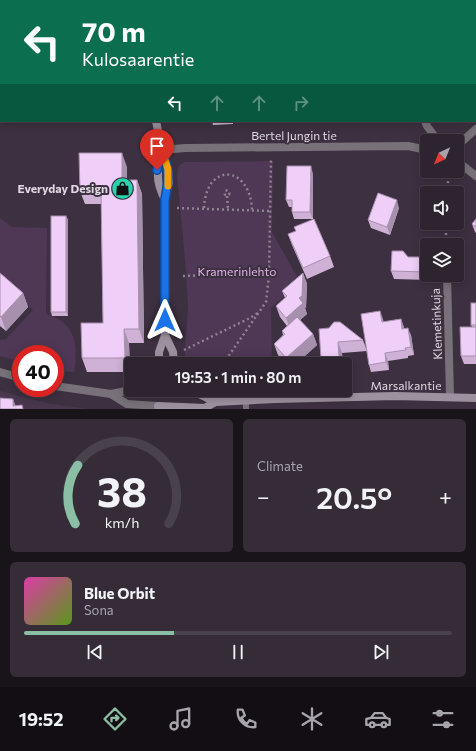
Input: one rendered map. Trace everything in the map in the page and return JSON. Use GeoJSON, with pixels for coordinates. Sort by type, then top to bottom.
{"type":"FeatureCollection","features":[{"type":"Feature","properties":{"kind":"street"},"geometry":{"type":"LineString","coordinates":[[156,122],[168,169],[169,182],[165,200],[165,335],[159,352],[159,357]]}},
{"type":"Feature","properties":{"kind":"street"},"geometry":{"type":"LineString","coordinates":[[425,122],[433,134]]}},
{"type":"Feature","properties":{"kind":"street"},"geometry":{"type":"LineString","coordinates":[[464,139],[476,128]]}},
{"type":"Feature","properties":{"kind":"street","name":"Bertel Jungin tie"},"geometry":{"type":"LineString","coordinates":[[162,150],[185,148],[408,146],[420,149]]}},
{"type":"Feature","properties":{"kind":"street"},"geometry":{"type":"LineString","coordinates":[[464,167],[476,176]]}},
{"type":"Feature","properties":{"kind":"street","name":"Klemetinkuja"},"geometry":{"type":"LineString","coordinates":[[447,282],[450,397]]}},
{"type":"Feature","properties":{"kind":"street"},"geometry":{"type":"LineString","coordinates":[[165,335],[173,352],[173,357]]}},
{"type":"Feature","properties":{"kind":"street"},"geometry":{"type":"LineString","coordinates":[[0,372],[12,375]]}},
{"type":"Feature","properties":{"kind":"street"},"geometry":{"type":"LineString","coordinates":[[64,387],[111,394],[124,392]]}},
{"type":"Feature","properties":{"kind":"street"},"geometry":{"type":"LineString","coordinates":[[111,394],[127,404],[158,407]]}},
{"type":"Feature","properties":{"kind":"street","name":"Marsalkantie"},"geometry":{"type":"LineString","coordinates":[[205,397],[215,402],[246,405],[395,396],[476,398]]}},
{"type":"Feature","properties":{"kind":"street"},"geometry":{"type":"LineString","coordinates":[[174,397],[174,408]]}},
{"type":"Feature","properties":{"kind":"street","name":"Marsalkantie"},"geometry":{"type":"LineString","coordinates":[[158,407],[205,408],[215,402]]}},
{"type":"Feature","properties":{"kind":"path"},"geometry":{"type":"LineString","coordinates":[[227,357],[266,302],[269,275],[271,147]]}},
{"type":"Feature","properties":{"kind":"path"},"geometry":{"type":"LineString","coordinates":[[204,208],[205,195],[212,183],[223,175],[233,175],[239,179],[249,191],[252,211]]}},
{"type":"Feature","properties":{"kind":"path"},"geometry":{"type":"LineString","coordinates":[[227,196],[228,209]]}},
{"type":"Feature","properties":{"kind":"path"},"geometry":{"type":"LineString","coordinates":[[181,208],[270,211]]}},
{"type":"Feature","properties":{"kind":"path"},"geometry":{"type":"LineString","coordinates":[[245,275],[269,275]]}},
{"type":"Feature","properties":{"kind":"path"},"geometry":{"type":"LineString","coordinates":[[183,276],[211,276]]}},
{"type":"Feature","properties":{"kind":"path"},"geometry":{"type":"LineString","coordinates":[[181,351],[248,319],[260,311]]}},
{"type":"Feature","properties":{"kind":"shaded area"},"geometry":{"type":"Polygon","coordinates":[[[0,391],[12,394],[12,397],[24,397],[51,404],[91,409],[0,409],[0,391]]]}},
{"type":"Feature","properties":{"kind":"green space","name":"Kramerinlehto"},"geometry":{"type":"Polygon","coordinates":[[[273,161],[272,232],[300,282],[271,308],[272,357],[186,357],[188,306],[177,176],[178,168],[185,162],[273,161]]]}},
{"type":"Feature","properties":{"kind":"green space"},"geometry":{"type":"Polygon","coordinates":[[[0,218],[12,227],[47,228],[46,314],[64,323],[70,329],[76,353],[74,372],[64,371],[64,345],[12,345],[12,359],[0,356],[0,340],[6,339],[33,310],[0,279],[0,218]]]}},
{"type":"Feature","properties":{"kind":"building"},"geometry":{"type":"Polygon","coordinates":[[[79,153],[122,153],[122,180],[137,180],[139,329],[124,329],[124,358],[82,358],[81,323],[103,323],[101,190],[80,191],[79,153]]]}},
{"type":"Feature","properties":{"kind":"building"},"geometry":{"type":"Polygon","coordinates":[[[287,166],[311,166],[310,212],[292,212],[292,200],[286,200],[287,166]]]}},
{"type":"Feature","properties":{"kind":"building"},"geometry":{"type":"Polygon","coordinates":[[[378,193],[397,200],[387,227],[368,220],[378,193]]]}},
{"type":"Feature","properties":{"kind":"building"},"geometry":{"type":"Polygon","coordinates":[[[51,216],[66,216],[66,312],[51,312],[51,216]]]}},
{"type":"Feature","properties":{"kind":"building"},"geometry":{"type":"Polygon","coordinates":[[[314,219],[330,256],[303,268],[288,234],[296,231],[294,227],[314,219]]]}},
{"type":"Feature","properties":{"kind":"building"},"geometry":{"type":"Polygon","coordinates":[[[476,219],[476,227],[472,224],[476,219]]]}},
{"type":"Feature","properties":{"kind":"building"},"geometry":{"type":"Polygon","coordinates":[[[392,251],[403,251],[408,257],[420,257],[420,272],[391,271],[392,251]]]}},
{"type":"Feature","properties":{"kind":"building"},"geometry":{"type":"Polygon","coordinates":[[[0,273],[23,293],[1,317],[0,316],[0,273]]]}},
{"type":"Feature","properties":{"kind":"building"},"geometry":{"type":"Polygon","coordinates":[[[303,273],[302,296],[299,298],[303,303],[286,318],[276,306],[287,296],[282,291],[303,273]]]}},
{"type":"Feature","properties":{"kind":"building"},"geometry":{"type":"Polygon","coordinates":[[[471,303],[476,303],[476,325],[471,325],[471,303]]]}},
{"type":"Feature","properties":{"kind":"building"},"geometry":{"type":"Polygon","coordinates":[[[380,311],[382,322],[401,319],[402,329],[408,328],[411,347],[405,348],[406,350],[385,353],[386,362],[369,365],[361,314],[380,311]]]}},
{"type":"Feature","properties":{"kind":"building"},"geometry":{"type":"Polygon","coordinates":[[[297,317],[313,334],[287,357],[285,357],[274,344],[285,334],[282,331],[297,317]]]}},
{"type":"Feature","properties":{"kind":"building"},"geometry":{"type":"Polygon","coordinates":[[[334,322],[340,322],[363,340],[338,342],[339,357],[321,357],[319,329],[329,328],[334,322]]]}},
{"type":"Feature","properties":{"kind":"building"},"geometry":{"type":"Polygon","coordinates":[[[460,327],[476,327],[476,356],[461,356],[460,327]]]}},
{"type":"Feature","properties":{"kind":"building"},"geometry":{"type":"Polygon","coordinates":[[[0,398],[13,399],[13,406],[22,405],[23,409],[0,409],[0,398]]]}},
{"type":"Feature","properties":{"kind":"slow traffic"},"geometry":{"type":"LineString","coordinates":[[162,151],[168,169],[168,186]]}},
{"type":"Feature","properties":{"kind":"place","name":"Everyday Design"},"geometry":{"type":"Point","coordinates":[123,188]}},
{"type":"Feature","properties":{"kind":"route"},"geometry":{"type":"LineString","coordinates":[[157,170],[162,150],[168,169],[169,182],[165,200],[165,320]]}}]}
